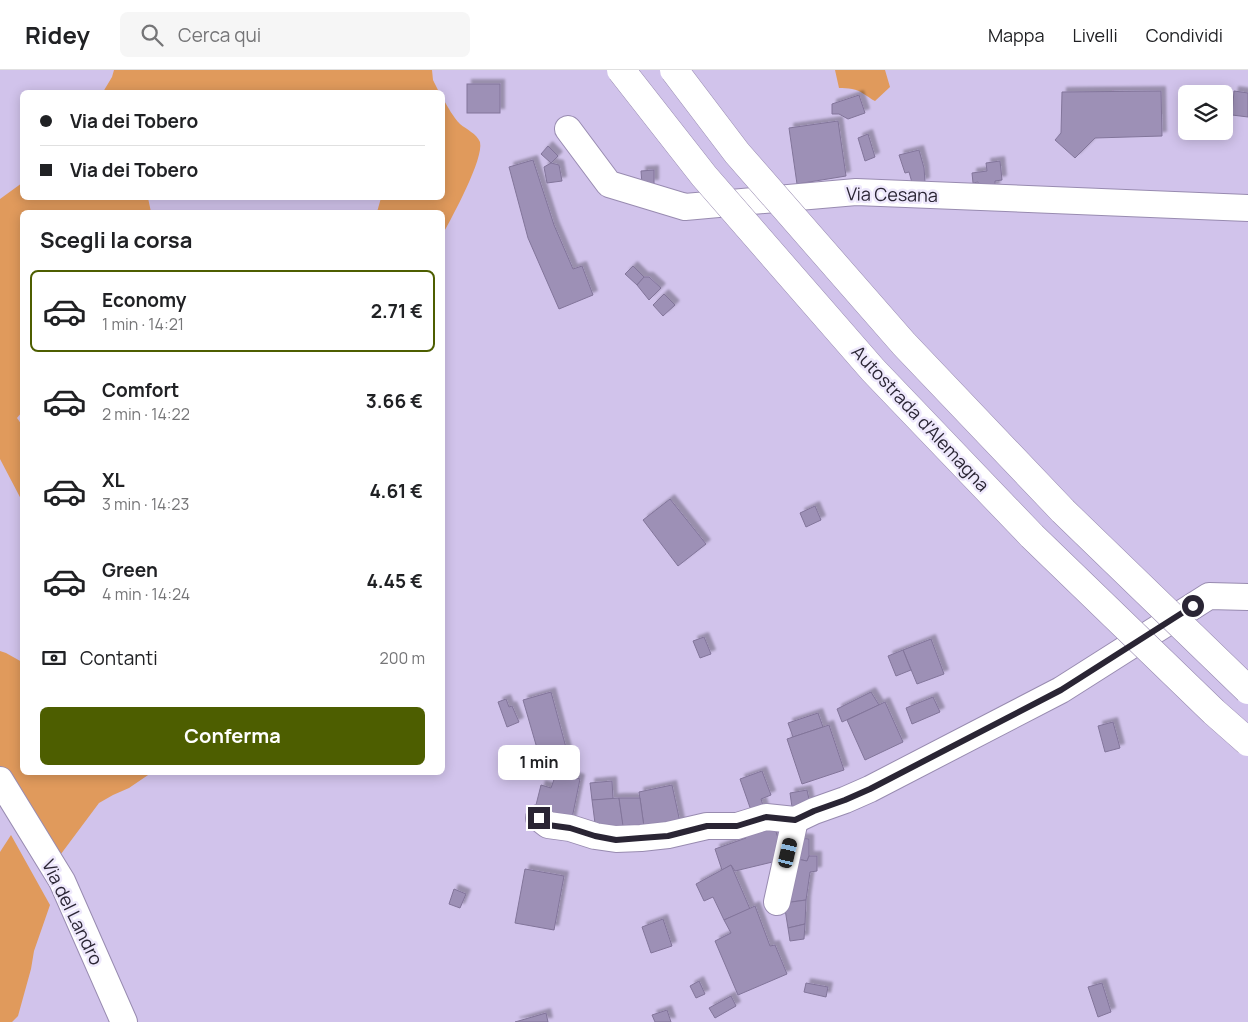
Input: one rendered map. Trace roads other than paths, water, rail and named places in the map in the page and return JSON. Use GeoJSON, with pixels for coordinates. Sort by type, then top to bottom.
{"type":"FeatureCollection","features":[{"type":"Feature","properties":{"kind":"highway","name":"Autostrada d'Alemagna"},"geometry":{"type":"LineString","coordinates":[[621,70],[704,176],[873,370],[1032,536],[1214,712],[1248,742]]}},
{"type":"Feature","properties":{"kind":"highway"},"geometry":{"type":"LineString","coordinates":[[674,70],[737,153],[904,344],[1063,511],[1248,690]]}},
{"type":"Feature","properties":{"kind":"street","name":"Via Cesana"},"geometry":{"type":"LineString","coordinates":[[568,129],[609,184],[685,207],[856,192],[1248,208]]}},
{"type":"Feature","properties":{"kind":"street"},"geometry":{"type":"LineString","coordinates":[[539,818],[548,825],[570,828],[616,840],[668,836],[707,826],[737,826],[766,817],[795,820],[870,789],[1061,690],[1209,596],[1248,597]]}},
{"type":"Feature","properties":{"kind":"street","name":"Via del Landro"},"geometry":{"type":"LineString","coordinates":[[0,780],[62,881],[124,1022]]}},
{"type":"Feature","properties":{"kind":"street"},"geometry":{"type":"LineString","coordinates":[[777,902],[795,820]]}}]}
